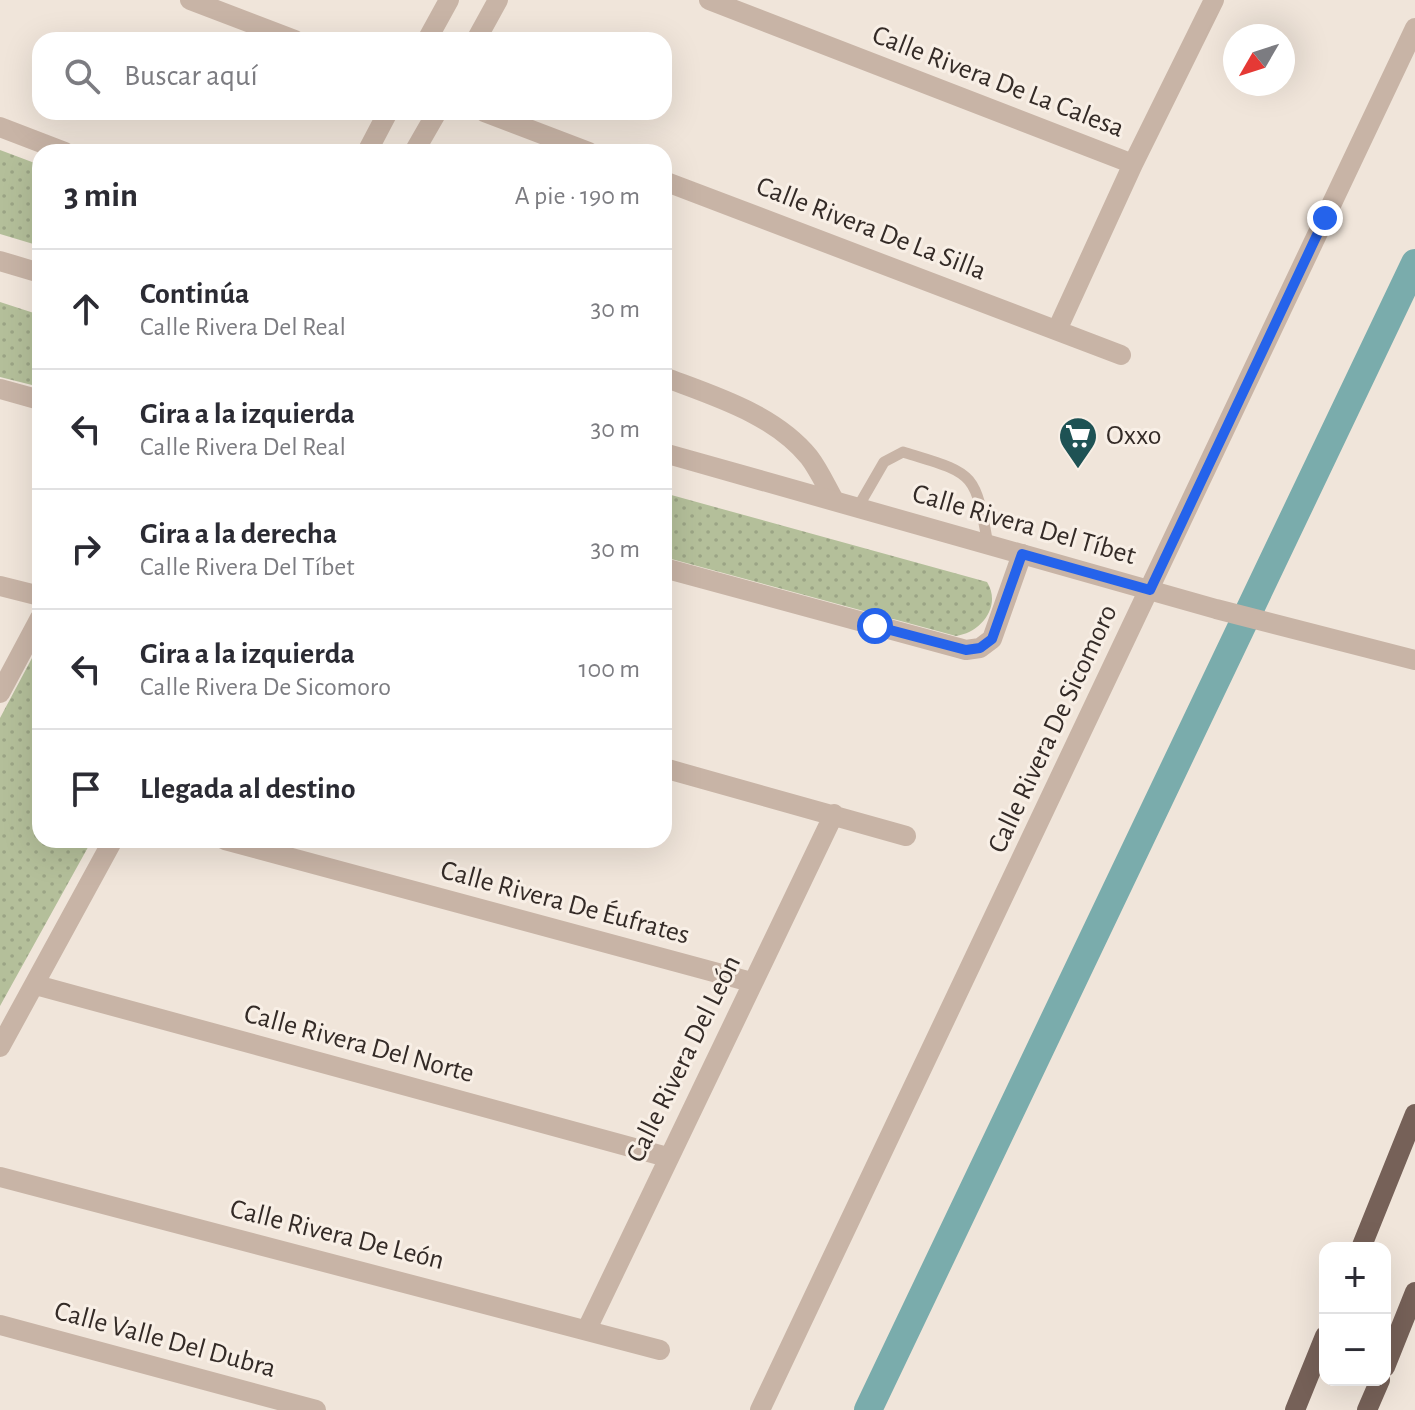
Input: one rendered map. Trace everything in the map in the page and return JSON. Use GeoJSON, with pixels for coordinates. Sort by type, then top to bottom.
{"type":"FeatureCollection","features":[{"type":"Feature","properties":{"kind":"main road"},"geometry":{"type":"LineString","coordinates":[[1363,1242],[1415,1114]]}},
{"type":"Feature","properties":{"kind":"main road"},"geometry":{"type":"LineString","coordinates":[[1391,1352],[1415,1292]]}},
{"type":"Feature","properties":{"kind":"main road"},"geometry":{"type":"LineString","coordinates":[[1295,1410],[1319,1351]]}},
{"type":"Feature","properties":{"kind":"main road"},"geometry":{"type":"LineString","coordinates":[[1367,1410],[1377,1386]]}},
{"type":"Feature","properties":{"kind":"street"},"geometry":{"type":"LineString","coordinates":[[190,0],[274,32]]}},
{"type":"Feature","properties":{"kind":"street"},"geometry":{"type":"LineString","coordinates":[[431,32],[449,0]]}},
{"type":"Feature","properties":{"kind":"street"},"geometry":{"type":"LineString","coordinates":[[480,32],[498,0]]}},
{"type":"Feature","properties":{"kind":"street","name":"Calle Rivera De La Calesa"},"geometry":{"type":"LineString","coordinates":[[709,0],[1133,164]]}},
{"type":"Feature","properties":{"kind":"street"},"geometry":{"type":"LineString","coordinates":[[1057,330],[1133,164],[1214,0]]}},
{"type":"Feature","properties":{"kind":"street","name":"Calle Rivera De Sicomoro"},"geometry":{"type":"LineString","coordinates":[[760,1410],[1415,28]]}},
{"type":"Feature","properties":{"kind":"street"},"geometry":{"type":"LineString","coordinates":[[371,144],[384,120]]}},
{"type":"Feature","properties":{"kind":"street"},"geometry":{"type":"LineString","coordinates":[[419,144],[432,120]]}},
{"type":"Feature","properties":{"kind":"street"},"geometry":{"type":"LineString","coordinates":[[505,120],[568,144]]}},
{"type":"Feature","properties":{"kind":"street"},"geometry":{"type":"LineString","coordinates":[[0,127],[44,144]]}},
{"type":"Feature","properties":{"kind":"street","name":"Calle Rivera De La Silla"},"geometry":{"type":"LineString","coordinates":[[672,184],[1121,355]]}},
{"type":"Feature","properties":{"kind":"street"},"geometry":{"type":"LineString","coordinates":[[0,261],[32,271]]}},
{"type":"Feature","properties":{"kind":"street"},"geometry":{"type":"LineString","coordinates":[[672,380],[720,398],[782,432],[809,457],[834,500]]}},
{"type":"Feature","properties":{"kind":"street"},"geometry":{"type":"LineString","coordinates":[[0,389],[32,398]]}},
{"type":"Feature","properties":{"kind":"street","name":"Calle Rivera Del Tíbet"},"geometry":{"type":"LineString","coordinates":[[672,455],[1216,609],[1415,660]]}},
{"type":"Feature","properties":{"kind":"street"},"geometry":{"type":"LineString","coordinates":[[672,570],[966,650],[980,648],[992,639],[1022,554]]}},
{"type":"Feature","properties":{"kind":"street"},"geometry":{"type":"LineString","coordinates":[[0,586],[32,594]]}},
{"type":"Feature","properties":{"kind":"street"},"geometry":{"type":"LineString","coordinates":[[0,693],[32,633]]}},
{"type":"Feature","properties":{"kind":"street"},"geometry":{"type":"LineString","coordinates":[[672,770],[906,836]]}},
{"type":"Feature","properties":{"kind":"street","name":"Calle Rivera Del León"},"geometry":{"type":"LineString","coordinates":[[587,1329],[834,814]]}},
{"type":"Feature","properties":{"kind":"street"},"geometry":{"type":"LineString","coordinates":[[0,1047],[109,848]]}},
{"type":"Feature","properties":{"kind":"street","name":"Calle Rivera De Éufrates"},"geometry":{"type":"LineString","coordinates":[[255,848],[751,982]]}},
{"type":"Feature","properties":{"kind":"street","name":"Calle Rivera Del Norte"},"geometry":{"type":"LineString","coordinates":[[36,985],[667,1157]]}},
{"type":"Feature","properties":{"kind":"street","name":"Calle Rivera De León"},"geometry":{"type":"LineString","coordinates":[[0,1177],[660,1350]]}},
{"type":"Feature","properties":{"kind":"street","name":"Calle Valle Del Dubra"},"geometry":{"type":"LineString","coordinates":[[0,1325],[316,1410]]}},
{"type":"Feature","properties":{"kind":"lane"},"geometry":{"type":"LineString","coordinates":[[858,507],[884,462],[903,452],[962,470],[979,491],[988,545]]}},
{"type":"Feature","properties":{"kind":"green space"},"geometry":{"type":"Polygon","coordinates":[[[0,150],[32,162],[32,244],[0,234],[0,150]]]}},
{"type":"Feature","properties":{"kind":"green space"},"geometry":{"type":"Polygon","coordinates":[[[0,302],[32,312],[32,385],[0,377],[0,302]]]}},
{"type":"Feature","properties":{"kind":"green space"},"geometry":{"type":"Polygon","coordinates":[[[672,495],[987,582],[992,600],[986,617],[974,630],[956,636],[672,559],[672,495]]]}},
{"type":"Feature","properties":{"kind":"green space"},"geometry":{"type":"Polygon","coordinates":[[[32,658],[32,848],[88,848],[0,1006],[0,718],[32,658]]]}},
{"type":"Feature","properties":{"kind":"waterway"},"geometry":{"type":"LineString","coordinates":[[868,1410],[1415,263]]}},
{"type":"Feature","properties":{"kind":"place","name":"Oxxo"},"geometry":{"type":"Point","coordinates":[1078,470]}},
{"type":"Feature","properties":{"kind":"route"},"geometry":{"type":"LineString","coordinates":[[875,626],[966,650],[980,648],[992,639],[1022,554],[1150,590],[1325,218]]}}]}
